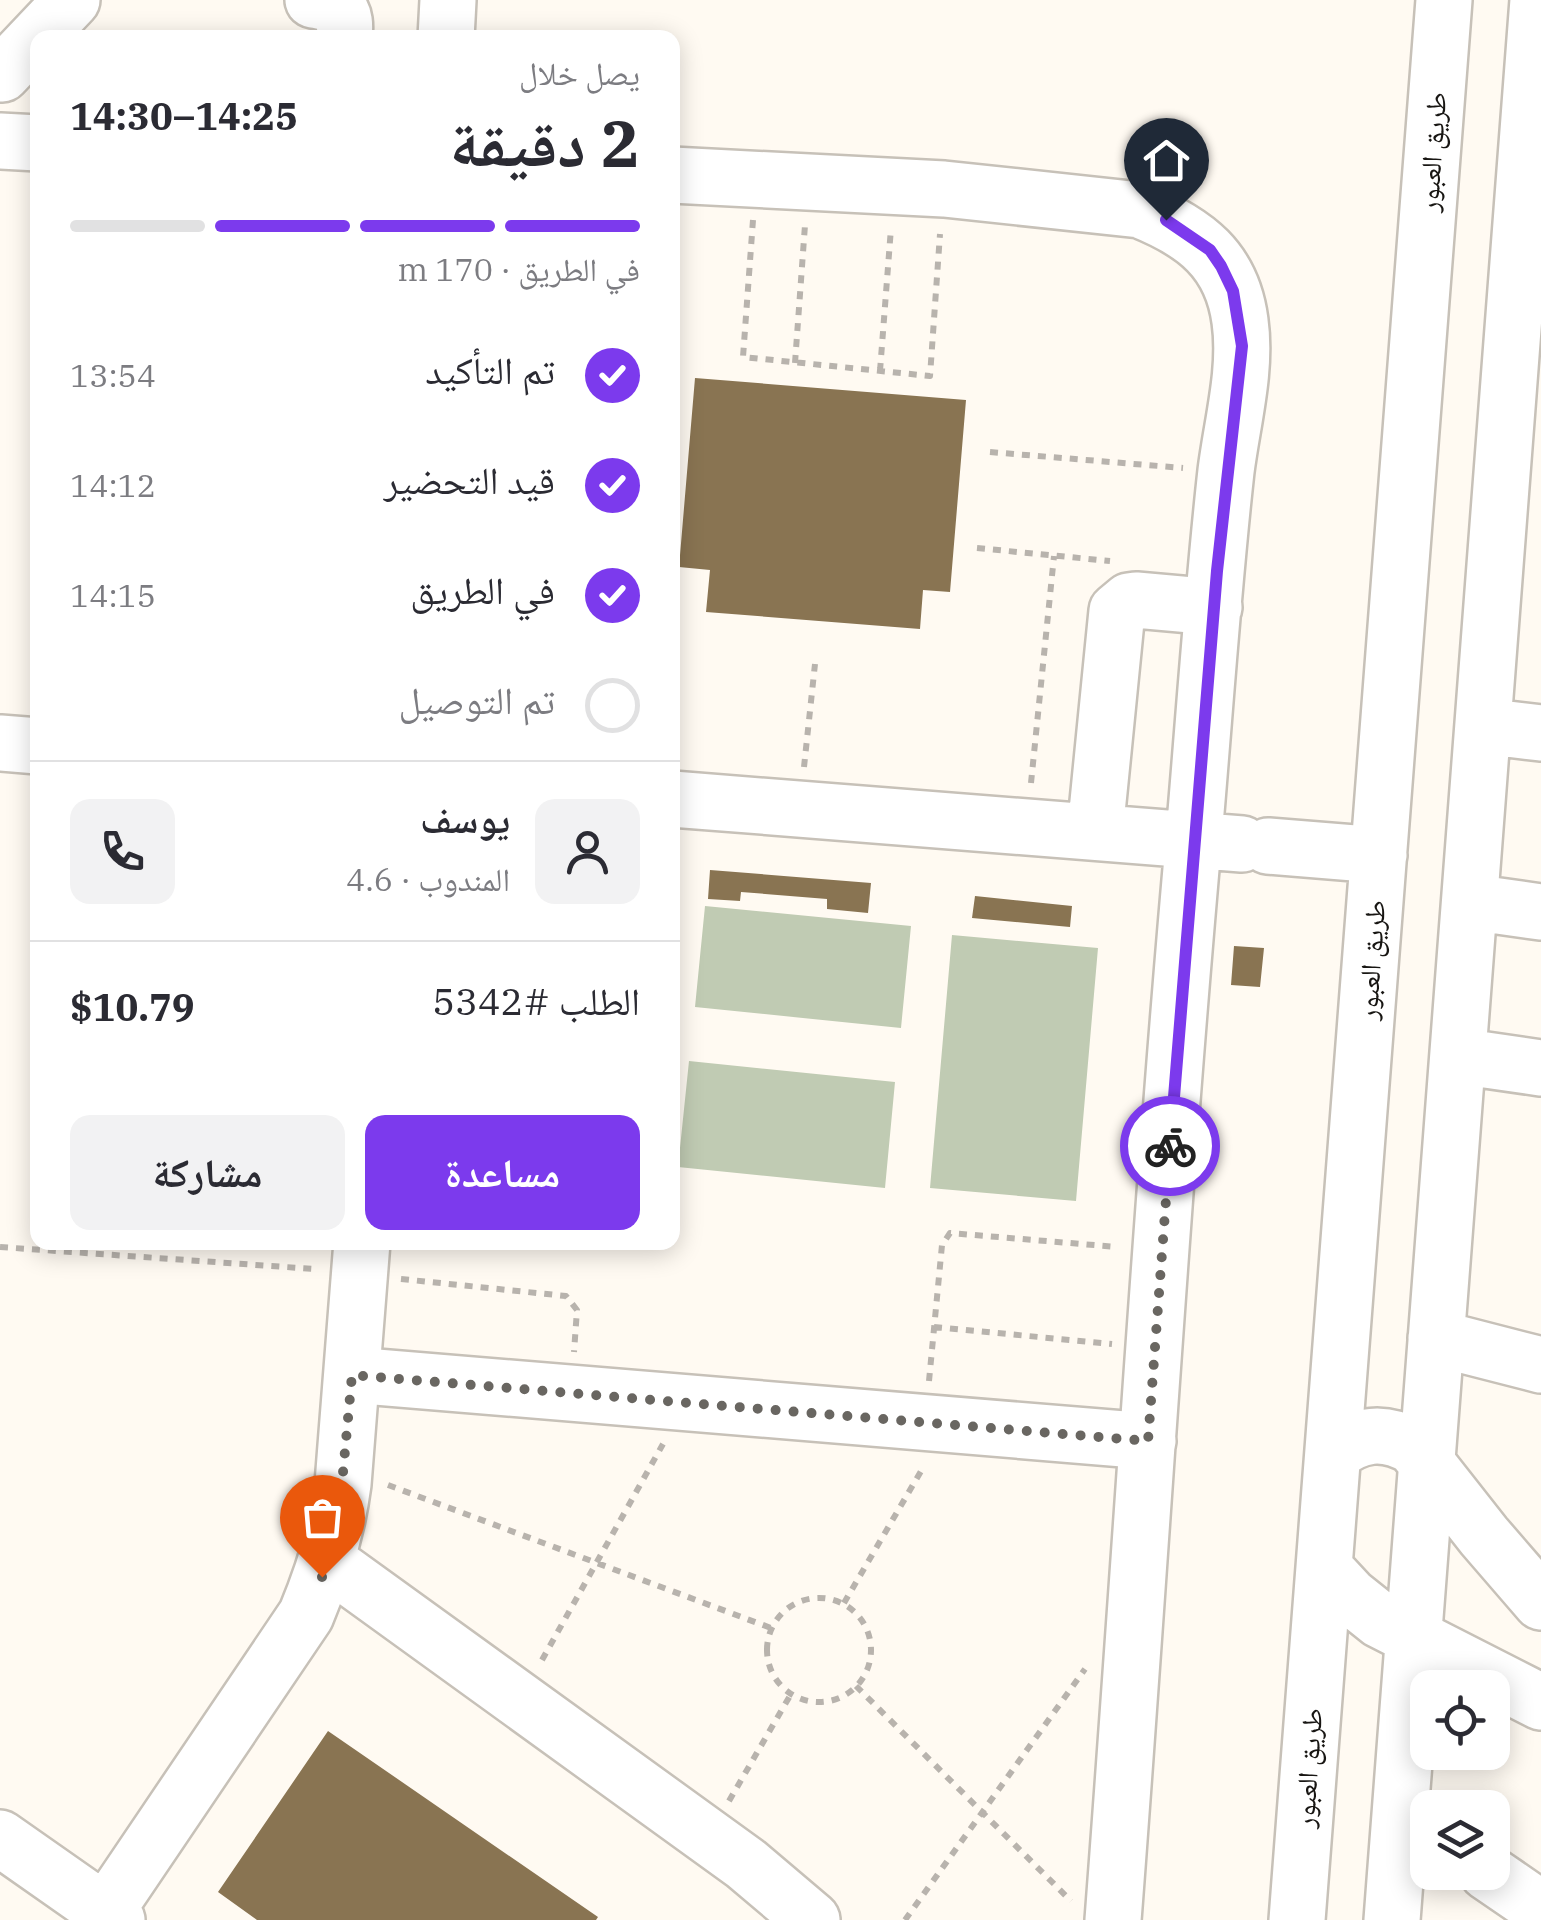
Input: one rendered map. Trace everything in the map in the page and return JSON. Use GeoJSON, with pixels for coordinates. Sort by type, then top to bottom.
{"type":"FeatureCollection","features":[{"type":"Feature","properties":{"kind":"street"},"geometry":{"type":"LineString","coordinates":[[48,30],[72,0]]}},
{"type":"Feature","properties":{"kind":"street"},"geometry":{"type":"LineString","coordinates":[[313,0],[335,5],[346,20],[345,30]]}},
{"type":"Feature","properties":{"kind":"street"},"geometry":{"type":"LineString","coordinates":[[446,30],[448,0]]}},
{"type":"Feature","properties":{"kind":"street","name":"طريق العبور"},"geometry":{"type":"LineString","coordinates":[[1297,1920],[1444,0]]}},
{"type":"Feature","properties":{"kind":"street"},"geometry":{"type":"LineString","coordinates":[[1413,1790],[1414,1638],[1483,726],[1527,330],[1538,0]]}},
{"type":"Feature","properties":{"kind":"street"},"geometry":{"type":"LineString","coordinates":[[13,74],[30,53]]}},
{"type":"Feature","properties":{"kind":"street"},"geometry":{"type":"LineString","coordinates":[[0,141],[30,143]]}},
{"type":"Feature","properties":{"kind":"street"},"geometry":{"type":"LineString","coordinates":[[680,176],[919,188],[1140,210],[1166,220],[1210,250],[1233,291],[1242,346],[1214,607],[1235,844],[1162,1251],[1148,1441],[1094,1913]]}},
{"type":"Feature","properties":{"kind":"street"},"geometry":{"type":"LineString","coordinates":[[1094,832],[1117,611],[1136,600],[1214,607]]}},
{"type":"Feature","properties":{"kind":"street"},"geometry":{"type":"LineString","coordinates":[[1483,726],[1541,733]]}},
{"type":"Feature","properties":{"kind":"street"},"geometry":{"type":"LineString","coordinates":[[0,743],[30,745]]}},
{"type":"Feature","properties":{"kind":"street"},"geometry":{"type":"LineString","coordinates":[[680,800],[1380,854]]}},
{"type":"Feature","properties":{"kind":"street"},"geometry":{"type":"LineString","coordinates":[[1470,902],[1541,912]]}},
{"type":"Feature","properties":{"kind":"street"},"geometry":{"type":"LineString","coordinates":[[1458,1056],[1541,1068]]}},
{"type":"Feature","properties":{"kind":"street"},"geometry":{"type":"LineString","coordinates":[[0,1838],[107,1917],[306,1614],[339,1516],[361,1250]]}},
{"type":"Feature","properties":{"kind":"street"},"geometry":{"type":"LineString","coordinates":[[1436,1338],[1541,1366]]}},
{"type":"Feature","properties":{"kind":"street"},"geometry":{"type":"LineString","coordinates":[[352,1375],[1148,1441]]}},
{"type":"Feature","properties":{"kind":"street"},"geometry":{"type":"LineString","coordinates":[[1332,1454],[1364,1436],[1381,1434],[1414,1446],[1541,1602]]}},
{"type":"Feature","properties":{"kind":"street"},"geometry":{"type":"LineString","coordinates":[[327,1561],[708,1837],[786,1911]]}},
{"type":"Feature","properties":{"kind":"street"},"geometry":{"type":"LineString","coordinates":[[1324,1568],[1380,1620],[1541,1702]]}},
{"type":"Feature","properties":{"kind":"street"},"geometry":{"type":"LineString","coordinates":[[1392,1920],[1410,1850]]}},
{"type":"Feature","properties":{"kind":"street"},"geometry":{"type":"LineString","coordinates":[[1510,1887],[1541,1909]]}},
{"type":"Feature","properties":{"kind":"path"},"geometry":{"type":"LineString","coordinates":[[782,181],[795,363]]}},
{"type":"Feature","properties":{"kind":"path"},"geometry":{"type":"LineString","coordinates":[[782,181],[743,358],[930,376],[919,188]]}},
{"type":"Feature","properties":{"kind":"path"},"geometry":{"type":"LineString","coordinates":[[880,371],[919,188]]}},
{"type":"Feature","properties":{"kind":"path"},"geometry":{"type":"LineString","coordinates":[[990,452],[1226,472]]}},
{"type":"Feature","properties":{"kind":"path"},"geometry":{"type":"LineString","coordinates":[[976,548],[1126,562]]}},
{"type":"Feature","properties":{"kind":"path"},"geometry":{"type":"LineString","coordinates":[[1027,827],[1054,556]]}},
{"type":"Feature","properties":{"kind":"path"},"geometry":{"type":"LineString","coordinates":[[799,809],[814,664]]}},
{"type":"Feature","properties":{"kind":"path"},"geometry":{"type":"LineString","coordinates":[[844,1604],[937,1424],[934,1327],[942,1245],[950,1233],[1162,1251]]}},
{"type":"Feature","properties":{"kind":"path"},"geometry":{"type":"LineString","coordinates":[[934,1327],[1155,1348]]}},
{"type":"Feature","properties":{"kind":"path"},"geometry":{"type":"LineString","coordinates":[[520,1700],[686,1403]]}},
{"type":"Feature","properties":{"kind":"path"},"geometry":{"type":"LineString","coordinates":[[344,1468],[771,1628]]}},
{"type":"Feature","properties":{"kind":"path"},"geometry":{"type":"LineString","coordinates":[[810,1598],[828,1598],[844,1604],[856,1613],[871,1642],[866,1674],[856,1686],[832,1700],[804,1700],[791,1694],[778,1682],[769,1665],[771,1628],[780,1614],[810,1598]]}},
{"type":"Feature","properties":{"kind":"path"},"geometry":{"type":"LineString","coordinates":[[905,1920],[1094,1656]]}},
{"type":"Feature","properties":{"kind":"path"},"geometry":{"type":"LineString","coordinates":[[856,1686],[982,1812],[1094,1913]]}},
{"type":"Feature","properties":{"kind":"path"},"geometry":{"type":"LineString","coordinates":[[708,1837],[791,1694]]}},
{"type":"Feature","properties":{"kind":"green space"},"geometry":{"type":"Polygon","coordinates":[[[705,906],[911,926],[901,1028],[695,1007],[705,906]]]}},
{"type":"Feature","properties":{"kind":"green space"},"geometry":{"type":"Polygon","coordinates":[[[952,935],[1098,948],[1076,1201],[930,1188],[952,935]]]}},
{"type":"Feature","properties":{"kind":"green space"},"geometry":{"type":"Polygon","coordinates":[[[689,1061],[895,1082],[885,1188],[680,1167],[689,1061]]]}},
{"type":"Feature","properties":{"kind":"building"},"geometry":{"type":"Polygon","coordinates":[[[695,378],[966,400],[950,592],[923,590],[920,629],[706,612],[710,570],[680,567],[695,378]]]}},
{"type":"Feature","properties":{"kind":"building"},"geometry":{"type":"Polygon","coordinates":[[[710,870],[871,883],[868,913],[827,909],[827,899],[741,892],[740,901],[708,899],[710,870]]]}},
{"type":"Feature","properties":{"kind":"building"},"geometry":{"type":"Polygon","coordinates":[[[975,896],[1072,906],[1070,927],[972,918],[975,896]]]}},
{"type":"Feature","properties":{"kind":"building"},"geometry":{"type":"Polygon","coordinates":[[[1234,946],[1264,948],[1260,987],[1231,985],[1234,946]]]}},
{"type":"Feature","properties":{"kind":"building"},"geometry":{"type":"Polygon","coordinates":[[[328,1731],[598,1917],[596,1920],[257,1920],[218,1892],[328,1731]]]}},
{"type":"Feature","properties":{"kind":"way so far"},"geometry":{"type":"LineString","coordinates":[[322,1577],[339,1516],[352,1375],[1148,1441],[1170,1146]]}},
{"type":"Feature","properties":{"kind":"route"},"geometry":{"type":"LineString","coordinates":[[1166,220],[1210,250],[1221,266],[1233,291],[1242,346],[1217,571],[1170,1146]]}}]}
